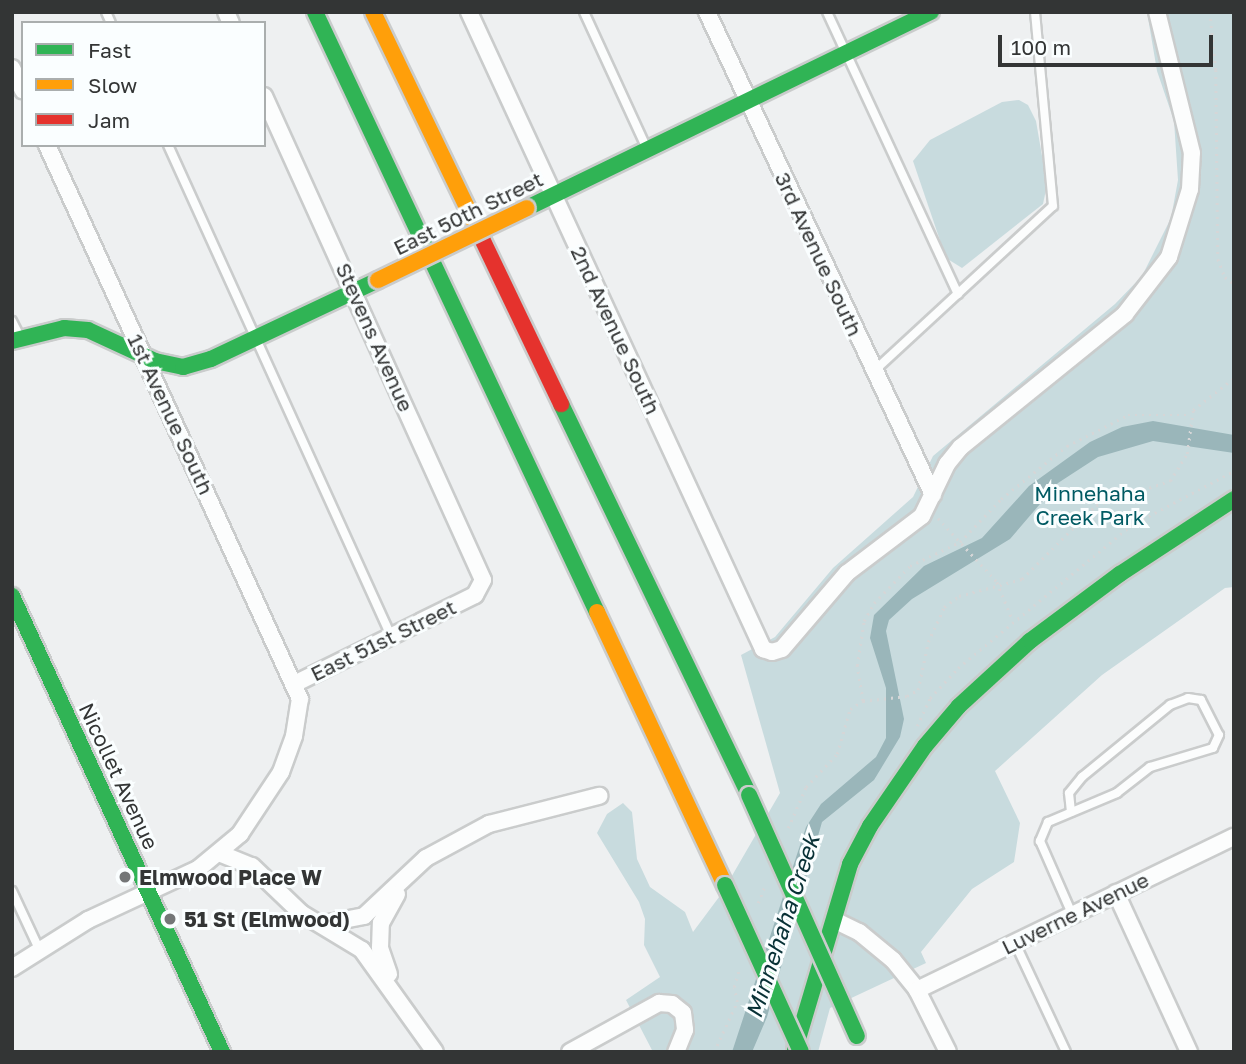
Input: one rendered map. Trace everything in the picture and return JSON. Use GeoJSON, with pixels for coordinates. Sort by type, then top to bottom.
{"type":"FeatureCollection","features":[{"type":"Feature","properties":{"kind":"main road"},"geometry":{"type":"LineString","coordinates":[[315,12],[726,885],[801,1052]]}},
{"type":"Feature","properties":{"kind":"main road"},"geometry":{"type":"LineString","coordinates":[[373,12],[749,795],[865,1052]]}},
{"type":"Feature","properties":{"kind":"main road","name":"East 50th Street"},"geometry":{"type":"LineString","coordinates":[[16,339],[64,328],[88,330],[143,355],[183,367],[257,338],[931,12]]}},
{"type":"Feature","properties":{"kind":"main road"},"geometry":{"type":"LineString","coordinates":[[794,1052],[834,920],[840,891],[870,826],[912,763],[959,706],[1005,661],[1090,595],[1234,499]]}},
{"type":"Feature","properties":{"kind":"main road","name":"Nicollet Avenue"},"geometry":{"type":"LineString","coordinates":[[12,596],[222,1052]]}},
{"type":"Feature","properties":{"kind":"street","name":"2nd Avenue South"},"geometry":{"type":"LineString","coordinates":[[469,12],[763,649],[782,649],[847,573],[930,501]]}},
{"type":"Feature","properties":{"kind":"street","name":"3rd Avenue South"},"geometry":{"type":"LineString","coordinates":[[707,12],[874,371],[930,501]]}},
{"type":"Feature","properties":{"kind":"street"},"geometry":{"type":"LineString","coordinates":[[930,501],[947,464],[961,447],[1125,314],[1150,288],[1168,257],[1182,224],[1192,153],[1157,12]]}},
{"type":"Feature","properties":{"kind":"street"},"geometry":{"type":"LineString","coordinates":[[12,68],[21,87]]}},
{"type":"Feature","properties":{"kind":"street","name":"Stevens Avenue"},"geometry":{"type":"LineString","coordinates":[[266,100],[483,580]]}},
{"type":"Feature","properties":{"kind":"street","name":"1st Avenue South"},"geometry":{"type":"LineString","coordinates":[[48,147],[296,683]]}},
{"type":"Feature","properties":{"kind":"street","name":"East 51st Street"},"geometry":{"type":"LineString","coordinates":[[12,968],[88,920],[151,893],[219,853],[263,804],[281,772],[294,736],[300,699],[296,683],[475,595],[483,580]]}},
{"type":"Feature","properties":{"kind":"street"},"geometry":{"type":"LineString","coordinates":[[323,924],[364,916],[444,845],[489,824],[599,796]]}},
{"type":"Feature","properties":{"kind":"street","name":"Luverne Avenue"},"geometry":{"type":"LineString","coordinates":[[917,990],[1116,893],[1232,842]]}},
{"type":"Feature","properties":{"kind":"street"},"geometry":{"type":"LineString","coordinates":[[219,853],[252,866],[294,907],[362,950],[435,1052]]}},
{"type":"Feature","properties":{"kind":"street"},"geometry":{"type":"LineString","coordinates":[[402,1003],[383,959],[381,923],[409,874]]}},
{"type":"Feature","properties":{"kind":"street"},"geometry":{"type":"LineString","coordinates":[[1116,893],[1189,1052]]}},
{"type":"Feature","properties":{"kind":"street"},"geometry":{"type":"LineString","coordinates":[[834,920],[878,947],[917,990],[948,1052]]}},
{"type":"Feature","properties":{"kind":"street"},"geometry":{"type":"LineString","coordinates":[[570,1052],[659,1003],[672,1004],[682,1013],[685,1030],[676,1052]]}},
{"type":"Feature","properties":{"kind":"lane"},"geometry":{"type":"LineString","coordinates":[[584,12],[647,150]]}},
{"type":"Feature","properties":{"kind":"lane"},"geometry":{"type":"LineString","coordinates":[[827,12],[958,294]]}},
{"type":"Feature","properties":{"kind":"lane"},"geometry":{"type":"LineString","coordinates":[[874,371],[1053,206],[1035,12]]}},
{"type":"Feature","properties":{"kind":"lane"},"geometry":{"type":"LineString","coordinates":[[169,147],[391,637]]}},
{"type":"Feature","properties":{"kind":"lane"},"geometry":{"type":"LineString","coordinates":[[12,321],[16,339]]}},
{"type":"Feature","properties":{"kind":"lane"},"geometry":{"type":"LineString","coordinates":[[1071,812],[1069,793],[1082,777],[1170,705],[1188,698],[1201,700],[1219,736],[1213,748],[1150,767],[1117,793],[1048,822],[1040,841],[1072,914]]}},
{"type":"Feature","properties":{"kind":"lane"},"geometry":{"type":"LineString","coordinates":[[12,891],[39,949]]}},
{"type":"Feature","properties":{"kind":"lane"},"geometry":{"type":"LineString","coordinates":[[1016,943],[1066,1052]]}},
{"type":"Feature","properties":{"kind":"path"},"geometry":{"type":"LineString","coordinates":[[1210,12],[1216,70],[1218,259],[1225,276],[1234,284]]}},
{"type":"Feature","properties":{"kind":"path"},"geometry":{"type":"LineString","coordinates":[[890,699],[918,690],[932,628],[944,607],[959,596],[1000,588],[1029,573],[1096,505],[1170,481],[1187,449],[1191,415],[1234,378]]}},
{"type":"Feature","properties":{"kind":"path"},"geometry":{"type":"LineString","coordinates":[[863,701],[857,680],[859,636],[874,603],[910,566],[960,541],[1000,499],[1067,446],[1128,415],[1191,415]]}},
{"type":"Feature","properties":{"kind":"path"},"geometry":{"type":"LineString","coordinates":[[930,501],[1000,588],[1013,621]]}},
{"type":"Feature","properties":{"kind":"green space","name":"Minnehaha Creek Park"},"geometry":{"type":"Polygon","coordinates":[[[1147,12],[1234,12],[1234,587],[1225,588],[1102,675],[995,771],[1020,823],[1014,862],[972,889],[921,952],[926,963],[830,1008],[818,1052],[653,1052],[626,1000],[660,977],[644,945],[645,919],[639,902],[597,833],[607,814],[623,803],[632,812],[637,859],[650,887],[685,912],[693,932],[722,893],[780,793],[741,655],[775,637],[833,568],[913,497],[933,456],[1115,304],[1142,276],[1171,218],[1178,180],[1174,121],[1157,71],[1147,12]]]}},
{"type":"Feature","properties":{"kind":"green space"},"geometry":{"type":"Polygon","coordinates":[[[1019,100],[1028,105],[1036,121],[1047,185],[1043,204],[962,268],[946,258],[913,161],[930,140],[1002,102],[1019,100]]]}},
{"type":"Feature","properties":{"kind":"water","name":"Minnehaha Creek"},"geometry":{"type":"Polygon","coordinates":[[[1153,421],[1234,435],[1234,453],[1153,441],[1098,457],[1058,483],[1010,539],[912,599],[889,620],[886,631],[904,719],[900,737],[874,780],[822,822],[767,1017],[752,1052],[732,1052],[806,827],[821,804],[876,757],[886,738],[886,688],[870,638],[874,615],[924,566],[982,538],[1029,486],[1090,442],[1122,427],[1153,421]]]}},
{"type":"Feature","properties":{"kind":"traffic: fast"},"geometry":{"type":"LineString","coordinates":[[315,12],[597,612]]}},
{"type":"Feature","properties":{"kind":"traffic: fast"},"geometry":{"type":"LineString","coordinates":[[527,208],[931,12]]}},
{"type":"Feature","properties":{"kind":"traffic: fast"},"geometry":{"type":"LineString","coordinates":[[12,341],[64,328],[88,330],[155,361],[183,367],[211,359],[378,280]]}},
{"type":"Feature","properties":{"kind":"traffic: fast"},"geometry":{"type":"LineString","coordinates":[[561,404],[749,795]]}},
{"type":"Feature","properties":{"kind":"traffic: fast"},"geometry":{"type":"LineString","coordinates":[[795,1049],[850,864],[870,826],[925,746],[959,706],[1030,641],[1120,574],[1234,499]]}},
{"type":"Feature","properties":{"kind":"traffic: fast"},"geometry":{"type":"LineString","coordinates":[[12,596],[222,1052]]}},
{"type":"Feature","properties":{"kind":"traffic: fast"},"geometry":{"type":"LineString","coordinates":[[749,795],[857,1036]]}},
{"type":"Feature","properties":{"kind":"traffic: fast"},"geometry":{"type":"LineString","coordinates":[[725,885],[801,1052]]}},
{"type":"Feature","properties":{"kind":"traffic: slow"},"geometry":{"type":"LineString","coordinates":[[373,12],[483,241]]}},
{"type":"Feature","properties":{"kind":"traffic: slow"},"geometry":{"type":"LineString","coordinates":[[378,280],[527,208]]}},
{"type":"Feature","properties":{"kind":"traffic: slow"},"geometry":{"type":"LineString","coordinates":[[597,612],[725,885]]}},
{"type":"Feature","properties":{"kind":"traffic: jam"},"geometry":{"type":"LineString","coordinates":[[483,241],[561,404]]}},
{"type":"Feature","properties":{"kind":"place","name":"Elmwood Place W"},"geometry":{"type":"Point","coordinates":[125,877]}},
{"type":"Feature","properties":{"kind":"place","name":"51 St (Elmwood)"},"geometry":{"type":"Point","coordinates":[170,919]}}]}
